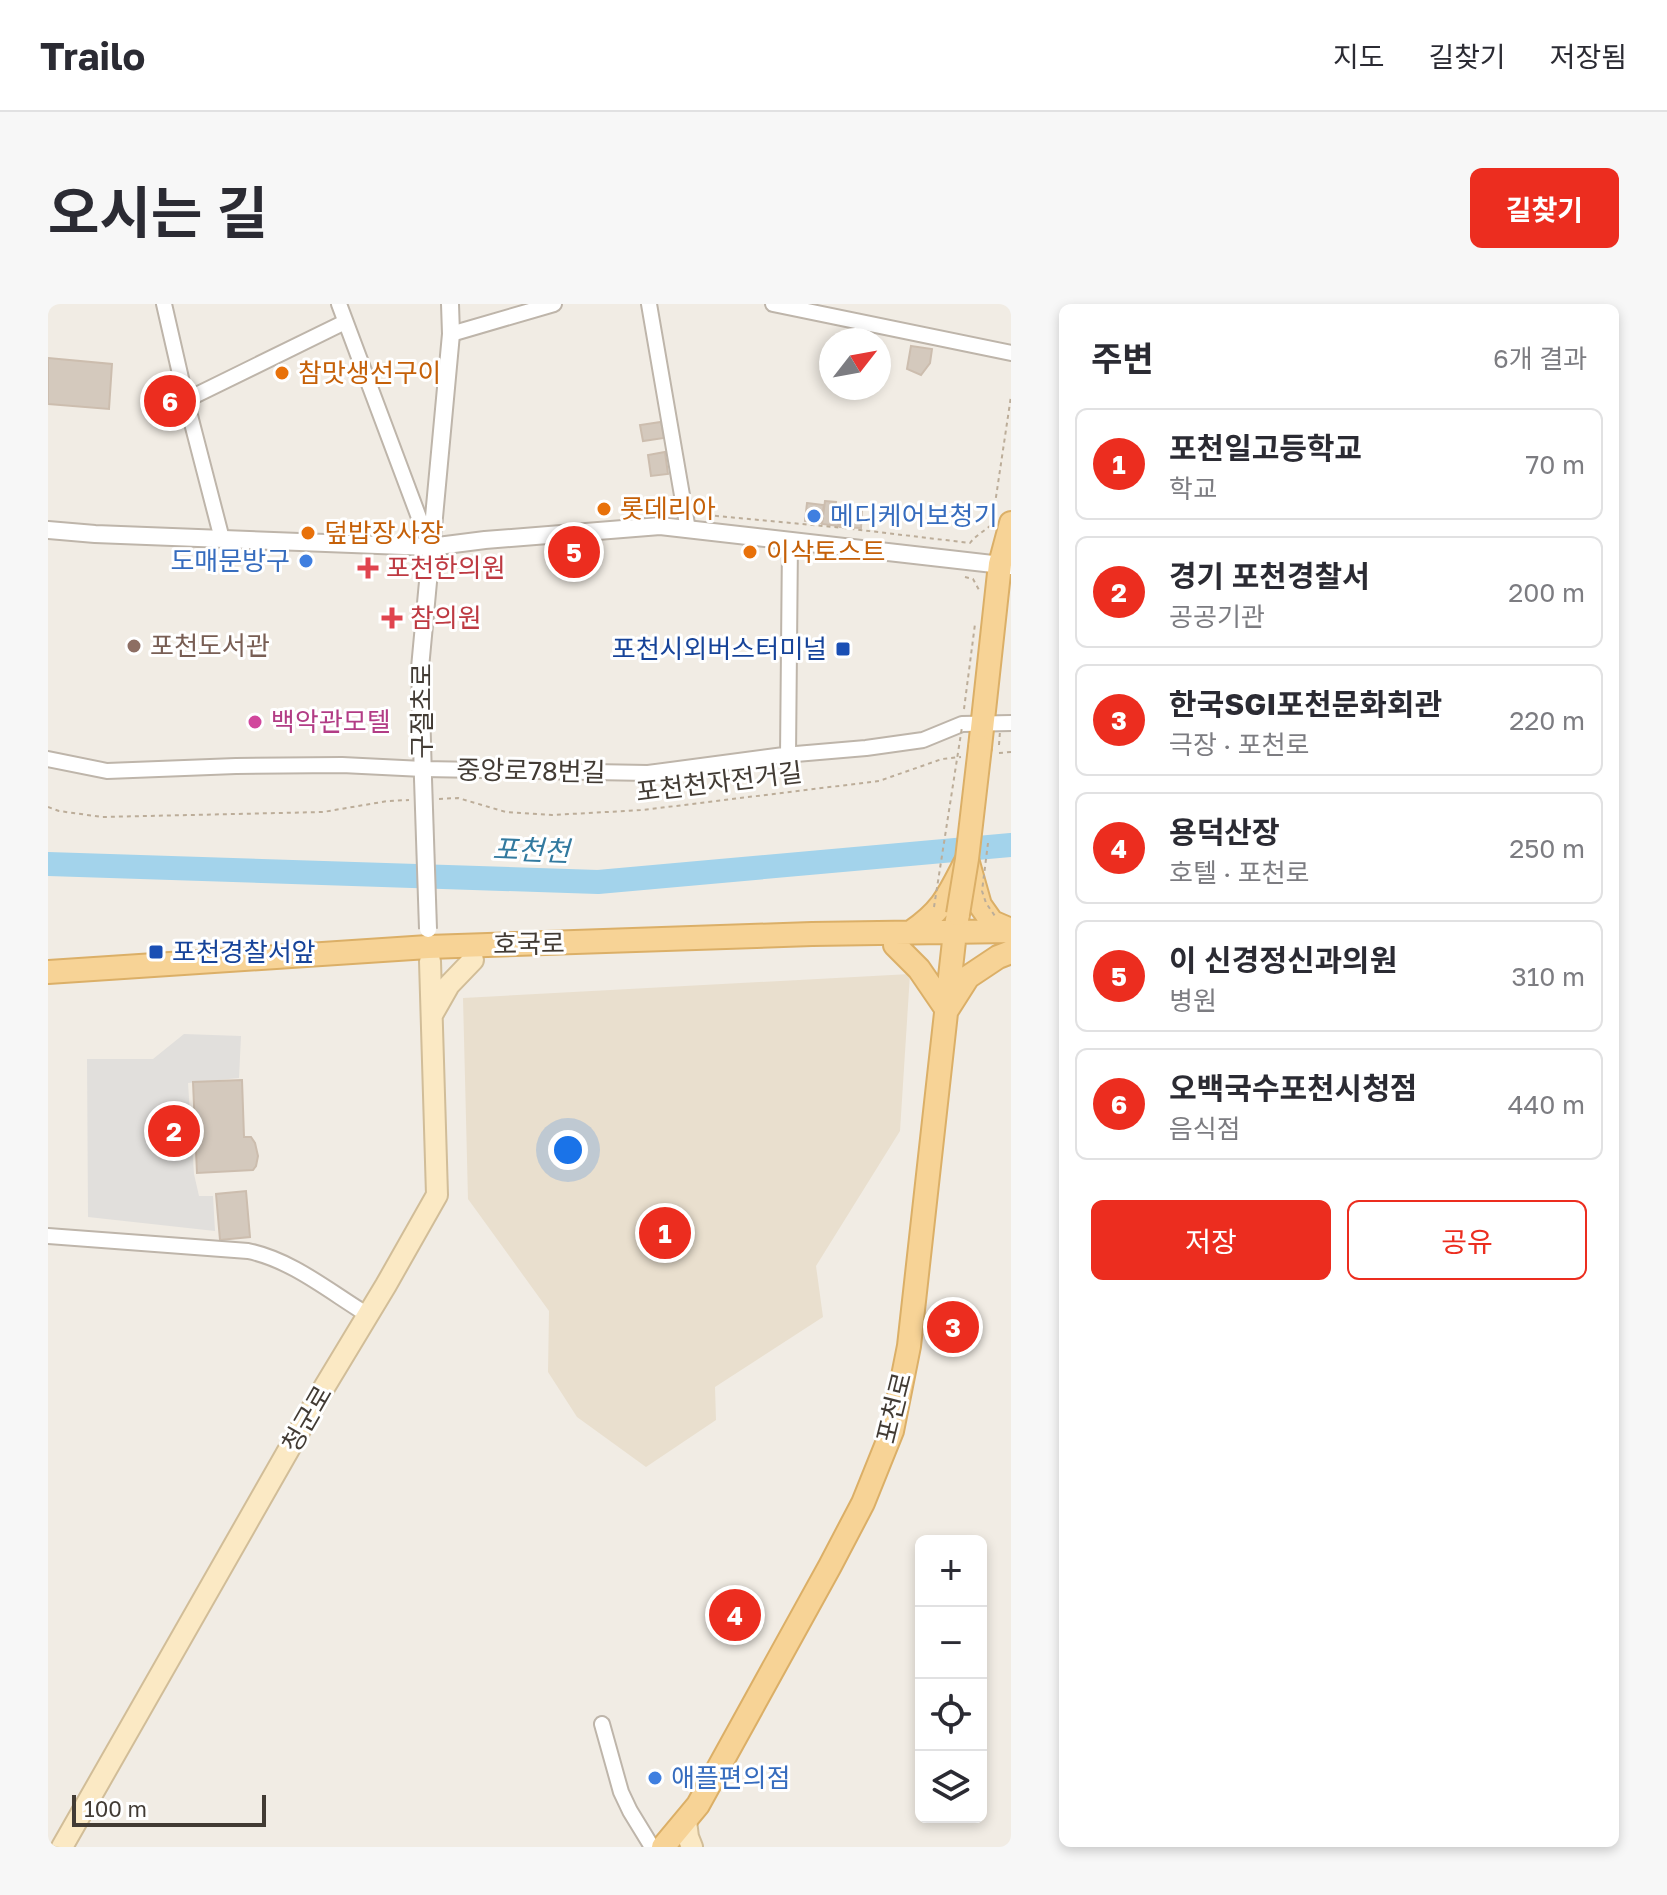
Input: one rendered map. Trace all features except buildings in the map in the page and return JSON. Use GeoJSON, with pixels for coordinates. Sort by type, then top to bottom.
{"type":"FeatureCollection","features":[{"type":"Feature","properties":{"kind":"main road"},"geometry":{"type":"LineString","coordinates":[[986,754],[984,726],[1011,523]]}},
{"type":"Feature","properties":{"kind":"main road","name":"포천로"},"geometry":{"type":"LineString","coordinates":[[663,1847],[698,1805],[830,1566],[863,1503],[892,1431],[909,1346],[956,930],[986,754]]}},
{"type":"Feature","properties":{"kind":"main road"},"geometry":{"type":"LineString","coordinates":[[967,859],[945,900],[903,939],[947,1010],[968,977],[1011,952]]}},
{"type":"Feature","properties":{"kind":"main road"},"geometry":{"type":"LineString","coordinates":[[967,859],[999,920]]}},
{"type":"Feature","properties":{"kind":"main road","name":"호국로"},"geometry":{"type":"LineString","coordinates":[[48,984],[429,946],[473,960],[903,939],[999,920]]}},
{"type":"Feature","properties":{"kind":"main road","name":"호국로"},"geometry":{"type":"LineString","coordinates":[[956,930],[1011,944]]}},
{"type":"Feature","properties":{"kind":"main road","name":"호국로"},"geometry":{"type":"LineString","coordinates":[[48,972],[429,946],[903,939]]}},
{"type":"Feature","properties":{"kind":"main road","name":"청군로"},"geometry":{"type":"LineString","coordinates":[[62,1847],[437,1195],[429,946]]}},
{"type":"Feature","properties":{"kind":"main road"},"geometry":{"type":"LineString","coordinates":[[432,1015],[449,985],[473,960]]}},
{"type":"Feature","properties":{"kind":"main road"},"geometry":{"type":"LineString","coordinates":[[686,1821],[692,1847]]}},
{"type":"Feature","properties":{"kind":"street"},"geometry":{"type":"LineString","coordinates":[[164,304],[222,539]]}},
{"type":"Feature","properties":{"kind":"street"},"geometry":{"type":"LineString","coordinates":[[339,304],[430,547]]}},
{"type":"Feature","properties":{"kind":"street","name":"구절초로"},"geometry":{"type":"LineString","coordinates":[[429,946],[420,668],[451,334],[450,304]]}},
{"type":"Feature","properties":{"kind":"street"},"geometry":{"type":"LineString","coordinates":[[451,334],[554,304]]}},
{"type":"Feature","properties":{"kind":"street"},"geometry":{"type":"LineString","coordinates":[[649,304],[688,530]]}},
{"type":"Feature","properties":{"kind":"street"},"geometry":{"type":"LineString","coordinates":[[773,304],[1011,353]]}},
{"type":"Feature","properties":{"kind":"street"},"geometry":{"type":"LineString","coordinates":[[186,400],[345,322]]}},
{"type":"Feature","properties":{"kind":"street"},"geometry":{"type":"LineString","coordinates":[[48,530],[430,547],[660,526],[1006,565]]}},
{"type":"Feature","properties":{"kind":"street"},"geometry":{"type":"LineString","coordinates":[[788,755],[790,541]]}},
{"type":"Feature","properties":{"kind":"street","name":"중앙로78번길"},"geometry":{"type":"LineString","coordinates":[[48,759],[107,771],[312,765],[423,774],[648,773],[866,748],[923,740],[984,726]]}},
{"type":"Feature","properties":{"kind":"street"},"geometry":{"type":"LineString","coordinates":[[48,1236],[268,1255],[368,1315]]}},
{"type":"Feature","properties":{"kind":"street"},"geometry":{"type":"LineString","coordinates":[[602,1724],[621,1792],[652,1847]]}},
{"type":"Feature","properties":{"kind":"path"},"geometry":{"type":"LineString","coordinates":[[707,515],[970,543],[992,524],[1011,396]]}},
{"type":"Feature","properties":{"kind":"path"},"geometry":{"type":"LineString","coordinates":[[962,576],[973,579],[979,588]]}},
{"type":"Feature","properties":{"kind":"path"},"geometry":{"type":"LineString","coordinates":[[975,618],[986,754]]}},
{"type":"Feature","properties":{"kind":"path"},"geometry":{"type":"LineString","coordinates":[[932,913],[984,726]]}},
{"type":"Feature","properties":{"kind":"path","name":"포천천자전거길"},"geometry":{"type":"LineString","coordinates":[[430,799],[458,798],[506,812],[552,815],[643,810],[879,781],[942,759],[1011,752]]}},
{"type":"Feature","properties":{"kind":"path"},"geometry":{"type":"LineString","coordinates":[[48,807],[117,817],[323,812],[388,801],[416,800]]}},
{"type":"Feature","properties":{"kind":"path"},"geometry":{"type":"LineString","coordinates":[[989,833],[982,891],[986,903],[999,920]]}},
{"type":"Feature","properties":{"kind":"shaded area"},"geometry":{"type":"Polygon","coordinates":[[[910,974],[900,1131],[816,1266],[823,1317],[715,1387],[716,1420],[646,1467],[577,1417],[548,1372],[549,1311],[468,1199],[463,998],[910,974]]]}},
{"type":"Feature","properties":{"kind":"shaded area"},"geometry":{"type":"Polygon","coordinates":[[[184,1034],[241,1036],[239,1078],[188,1083],[194,1174],[199,1196],[213,1196],[215,1231],[88,1217],[87,1059],[153,1059],[184,1034]]]}},
{"type":"Feature","properties":{"kind":"waterway","name":"포천천"},"geometry":{"type":"LineString","coordinates":[[48,864],[598,882],[1011,845]]}},
{"type":"Feature","properties":{"kind":"place","name":"참맛생선구이"},"geometry":{"type":"Point","coordinates":[282,373]}},
{"type":"Feature","properties":{"kind":"place","name":"오백국수포천시청점"},"geometry":{"type":"Point","coordinates":[170,401]}},
{"type":"Feature","properties":{"kind":"place","name":"롯데리아"},"geometry":{"type":"Point","coordinates":[604,509]}},
{"type":"Feature","properties":{"kind":"place","name":"메디케어보청기"},"geometry":{"type":"Point","coordinates":[814,516]}},
{"type":"Feature","properties":{"kind":"place","name":"덮밥장사장"},"geometry":{"type":"Point","coordinates":[308,533]}},
{"type":"Feature","properties":{"kind":"place","name":"이 신경정신과의원"},"geometry":{"type":"Point","coordinates":[574,552]}},
{"type":"Feature","properties":{"kind":"place","name":"이삭토스트"},"geometry":{"type":"Point","coordinates":[750,552]}},
{"type":"Feature","properties":{"kind":"place","name":"도매문방구"},"geometry":{"type":"Point","coordinates":[306,561]}},
{"type":"Feature","properties":{"kind":"place","name":"포천한의원"},"geometry":{"type":"Point","coordinates":[368,568]}},
{"type":"Feature","properties":{"kind":"place","name":"참의원"},"geometry":{"type":"Point","coordinates":[392,618]}},
{"type":"Feature","properties":{"kind":"place","name":"포천도서관"},"geometry":{"type":"Point","coordinates":[134,646]}},
{"type":"Feature","properties":{"kind":"place","name":"포천시외버스터미널"},"geometry":{"type":"Point","coordinates":[843,649]}},
{"type":"Feature","properties":{"kind":"place","name":"백악관모텔"},"geometry":{"type":"Point","coordinates":[255,722]}},
{"type":"Feature","properties":{"kind":"place","name":"포천경찰서앞"},"geometry":{"type":"Point","coordinates":[156,952]}},
{"type":"Feature","properties":{"kind":"place","name":"경기 포천경찰서"},"geometry":{"type":"Point","coordinates":[174,1131]}},
{"type":"Feature","properties":{"kind":"place","name":"포천일고등학교"},"geometry":{"type":"Point","coordinates":[665,1233]}},
{"type":"Feature","properties":{"kind":"place","name":"한국SGI포천문화회관"},"geometry":{"type":"Point","coordinates":[953,1327]}},
{"type":"Feature","properties":{"kind":"place","name":"용덕산장"},"geometry":{"type":"Point","coordinates":[735,1615]}},
{"type":"Feature","properties":{"kind":"place","name":"애플편의점"},"geometry":{"type":"Point","coordinates":[655,1778]}}]}
